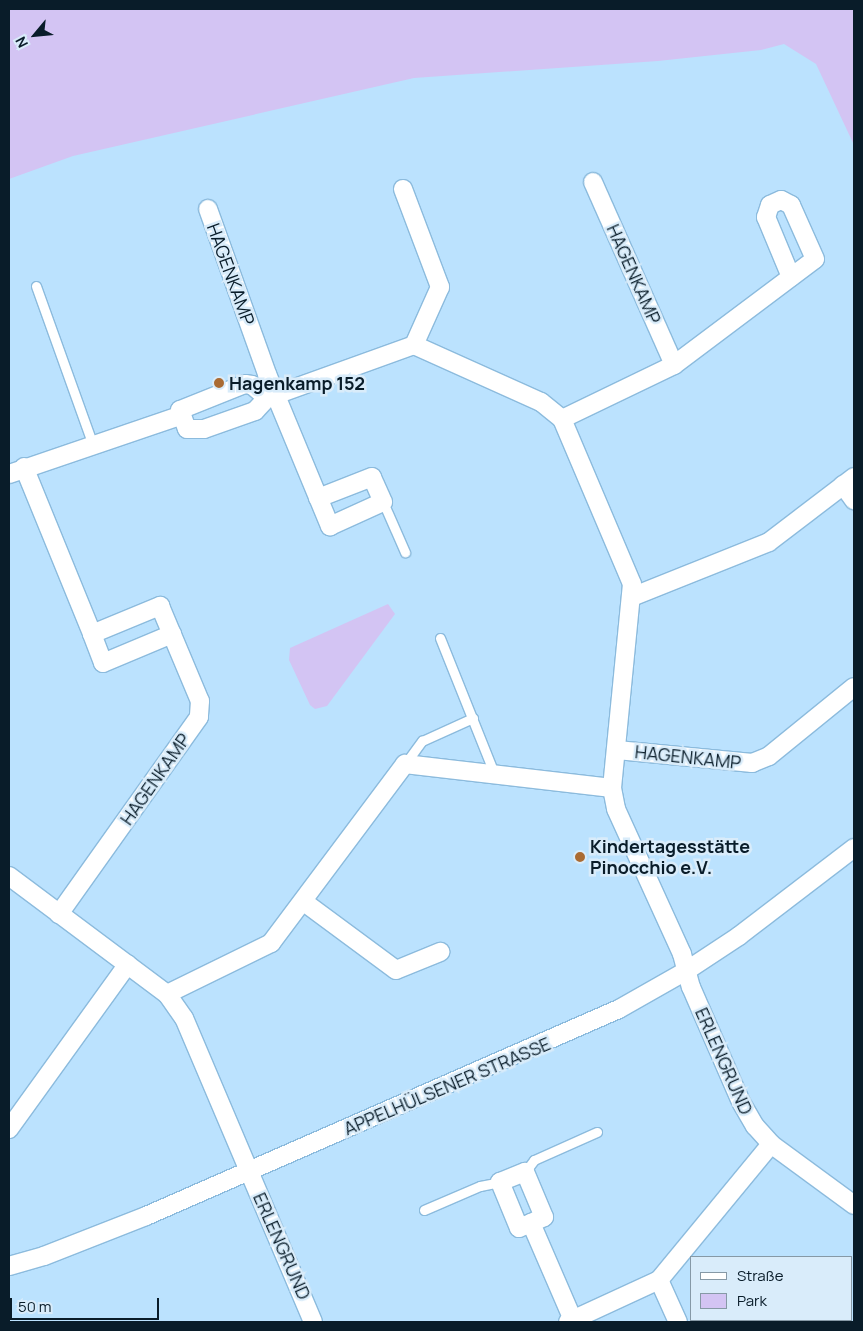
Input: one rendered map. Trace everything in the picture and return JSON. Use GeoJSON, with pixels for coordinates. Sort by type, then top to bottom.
{"type":"FeatureCollection","features":[{"type":"Feature","properties":{"kind":"street","name":"HAGENKAMP"},"geometry":{"type":"LineString","coordinates":[[594,182],[674,365]]}},
{"type":"Feature","properties":{"kind":"street"},"geometry":{"type":"LineString","coordinates":[[272,397],[252,385],[245,384],[194,402],[180,410],[187,429],[204,429],[254,411],[272,397],[414,346],[440,287],[403,189]]}},
{"type":"Feature","properties":{"kind":"street","name":"HAGENKAMP"},"geometry":{"type":"LineString","coordinates":[[208,209],[272,397],[330,526],[384,502]]}},
{"type":"Feature","properties":{"kind":"street"},"geometry":{"type":"LineString","coordinates":[[562,419],[674,365],[791,277]]}},
{"type":"Feature","properties":{"kind":"street","name":"HAGENKAMP"},"geometry":{"type":"LineString","coordinates":[[414,346],[541,402],[562,419],[629,574],[634,596],[612,788],[616,809],[682,954],[686,972]]}},
{"type":"Feature","properties":{"kind":"street"},"geometry":{"type":"LineString","coordinates":[[172,634],[103,662],[17,471],[182,415]]}},
{"type":"Feature","properties":{"kind":"street"},"geometry":{"type":"LineString","coordinates":[[318,498],[372,477],[384,502]]}},
{"type":"Feature","properties":{"kind":"street"},"geometry":{"type":"LineString","coordinates":[[634,596],[769,542],[849,481],[854,500]]}},
{"type":"Feature","properties":{"kind":"street","name":"HAGENKAMP"},"geometry":{"type":"LineString","coordinates":[[59,914],[199,717],[200,701],[160,606],[92,634]]}},
{"type":"Feature","properties":{"kind":"street","name":"HAGENKAMP"},"geometry":{"type":"LineString","coordinates":[[617,750],[752,763],[769,756],[854,688]]}},
{"type":"Feature","properties":{"kind":"street"},"geometry":{"type":"LineString","coordinates":[[167,994],[271,943],[304,902],[405,764],[612,788]]}},
{"type":"Feature","properties":{"kind":"street","name":"APPELHÜLSENER STRASSE"},"geometry":{"type":"LineString","coordinates":[[9,1266],[44,1256],[146,1216],[565,1035],[686,972],[739,936],[854,848]]}},
{"type":"Feature","properties":{"kind":"street"},"geometry":{"type":"LineString","coordinates":[[9,876],[167,994],[184,1018],[249,1170]]}},
{"type":"Feature","properties":{"kind":"street"},"geometry":{"type":"LineString","coordinates":[[304,902],[396,970],[440,952]]}},
{"type":"Feature","properties":{"kind":"street"},"geometry":{"type":"LineString","coordinates":[[9,1129],[128,964]]}},
{"type":"Feature","properties":{"kind":"street","name":"ERLENGRUND"},"geometry":{"type":"LineString","coordinates":[[686,972],[741,1102],[754,1126],[771,1144],[854,1205]]}},
{"type":"Feature","properties":{"kind":"street"},"geometry":{"type":"LineString","coordinates":[[531,1223],[570,1321],[659,1280],[771,1144]]}},
{"type":"Feature","properties":{"kind":"street","name":"ERLENGRUND"},"geometry":{"type":"LineString","coordinates":[[249,1170],[313,1322]]}},
{"type":"Feature","properties":{"kind":"street"},"geometry":{"type":"LineString","coordinates":[[525,1172],[544,1217],[519,1228],[500,1182],[525,1172]]}},
{"type":"Feature","properties":{"kind":"street"},"geometry":{"type":"LineString","coordinates":[[659,1280],[678,1322]]}},
{"type":"Feature","properties":{"kind":"lane"},"geometry":{"type":"LineString","coordinates":[[36,286],[93,445]]}},
{"type":"Feature","properties":{"kind":"lane"},"geometry":{"type":"LineString","coordinates":[[384,502],[405,552]]}},
{"type":"Feature","properties":{"kind":"lane"},"geometry":{"type":"LineString","coordinates":[[440,638],[494,774]]}},
{"type":"Feature","properties":{"kind":"lane"},"geometry":{"type":"LineString","coordinates":[[405,764],[422,741],[473,718]]}},
{"type":"Feature","properties":{"kind":"lane"},"geometry":{"type":"LineString","coordinates":[[525,1172],[534,1160],[597,1132]]}},
{"type":"Feature","properties":{"kind":"lane"},"geometry":{"type":"LineString","coordinates":[[424,1210],[480,1186],[500,1182]]}},
{"type":"Feature","properties":{"kind":"green space"},"geometry":{"type":"Polygon","coordinates":[[[9,9],[854,9],[854,145],[816,64],[784,44],[761,50],[658,61],[414,78],[73,156],[9,179],[9,9]]]}},
{"type":"Feature","properties":{"kind":"green space"},"geometry":{"type":"Polygon","coordinates":[[[388,604],[395,614],[327,706],[315,709],[310,705],[289,660],[290,648],[388,604]]]}},
{"type":"Feature","properties":{"kind":"place","name":"Hagenkamp 152"},"geometry":{"type":"Point","coordinates":[219,383]}},
{"type":"Feature","properties":{"kind":"place","name":"Kindertagesstätte Pinocchio e.V."},"geometry":{"type":"Point","coordinates":[580,857]}}]}
